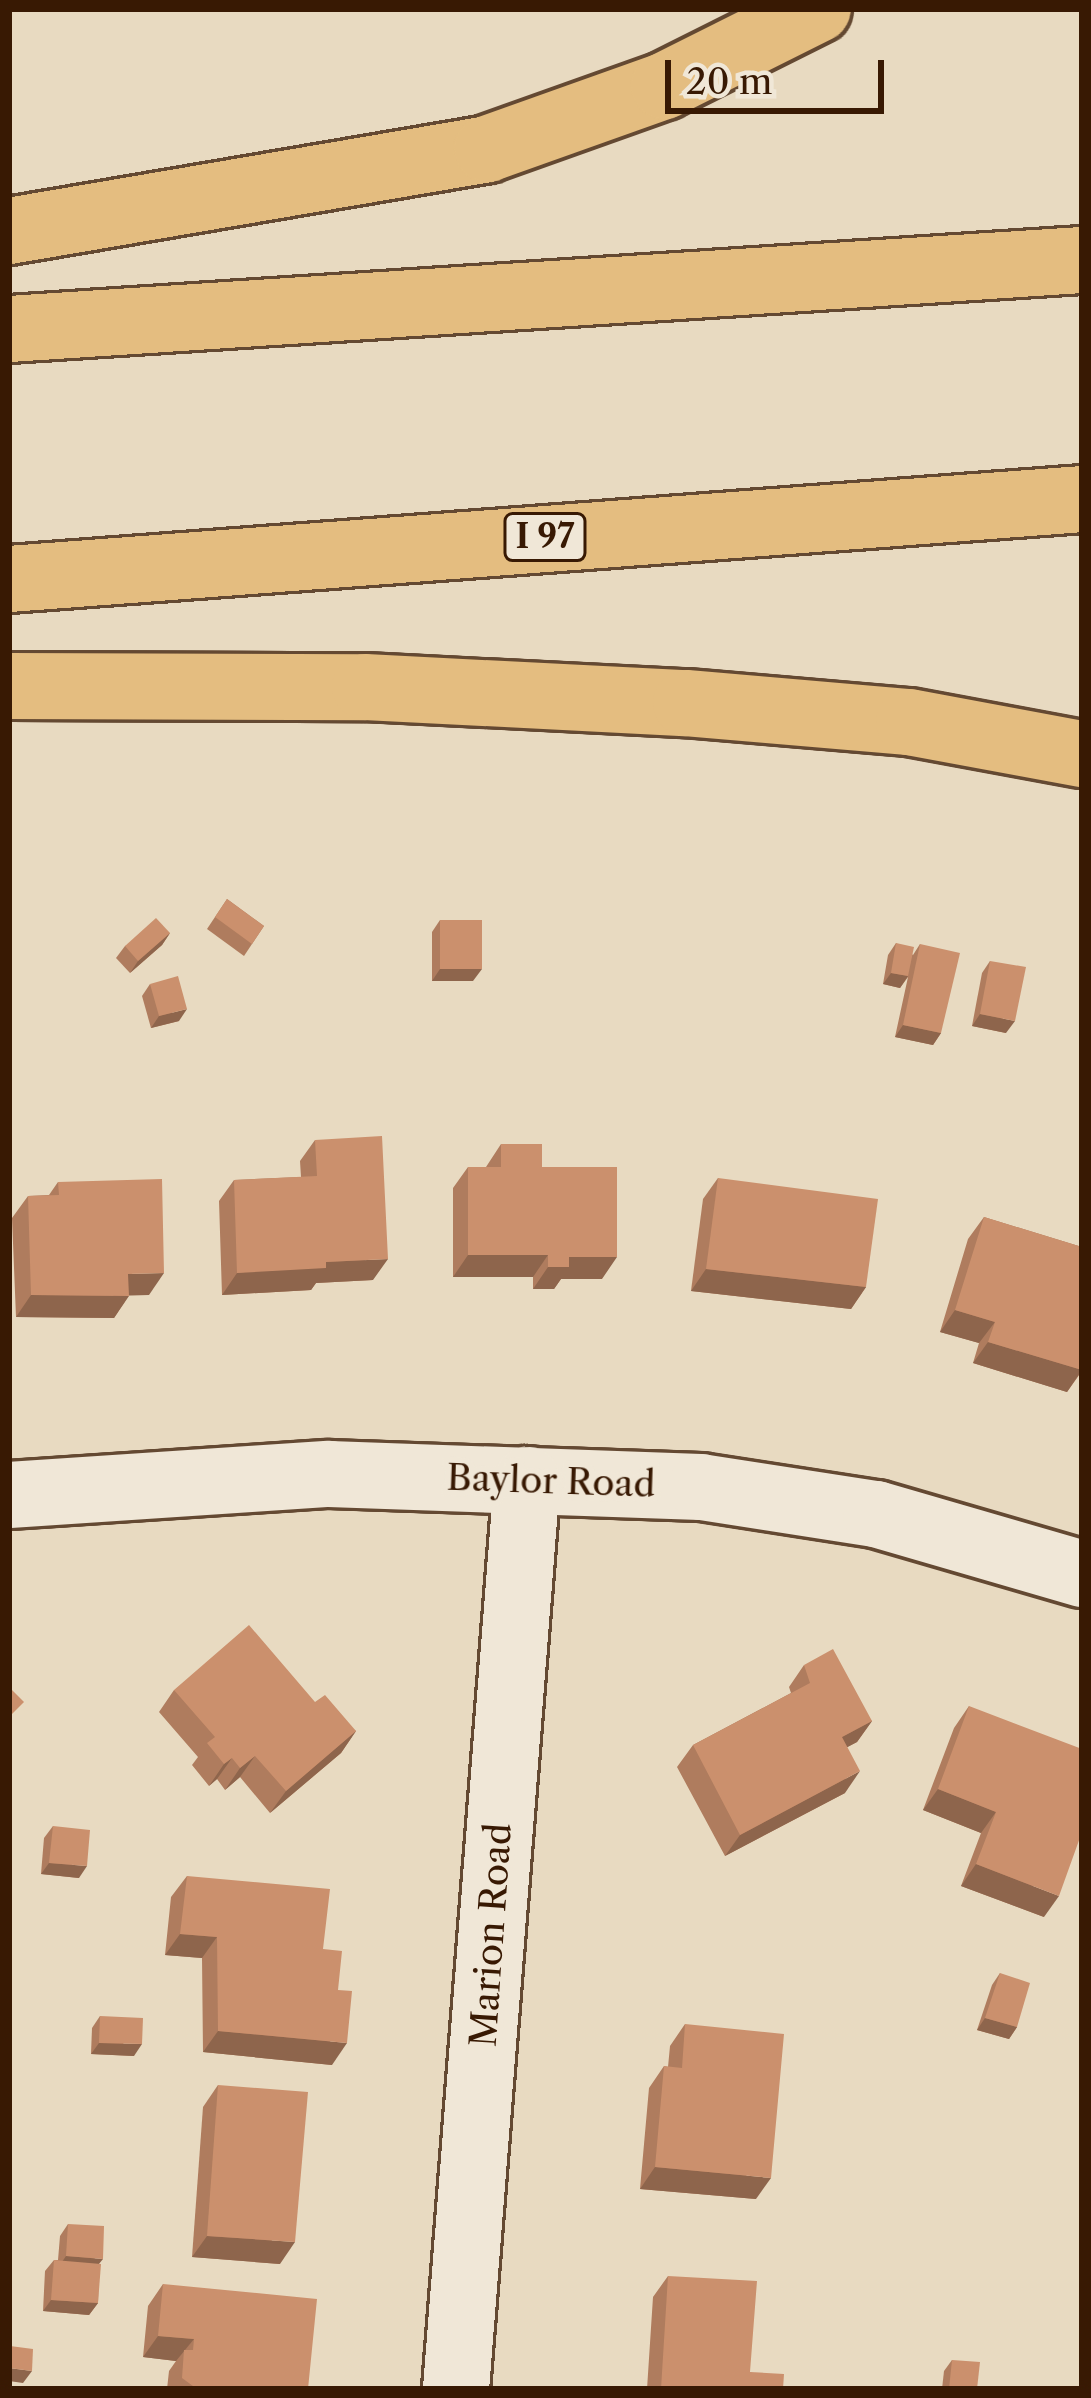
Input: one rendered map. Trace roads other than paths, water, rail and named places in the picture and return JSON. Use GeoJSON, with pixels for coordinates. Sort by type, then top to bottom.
{"type":"FeatureCollection","features":[{"type":"Feature","properties":{"kind":"highway"},"geometry":{"type":"LineString","coordinates":[[9,231],[487,148],[664,86],[818,9]]}},
{"type":"Feature","properties":{"kind":"highway"},"geometry":{"type":"LineString","coordinates":[[9,329],[1082,260]]}},
{"type":"Feature","properties":{"kind":"highway","name":"I 97"},"geometry":{"type":"LineString","coordinates":[[9,579],[1082,499]]}},
{"type":"Feature","properties":{"kind":"highway"},"geometry":{"type":"LineString","coordinates":[[9,686],[364,687],[686,703],[908,722],[1082,754]]}},
{"type":"Feature","properties":{"kind":"street","name":"Baylor Road"},"geometry":{"type":"LineString","coordinates":[[9,1495],[329,1474],[701,1487],[875,1514],[1082,1574]]}},
{"type":"Feature","properties":{"kind":"street","name":"Marion Road"},"geometry":{"type":"LineString","coordinates":[[456,2389],[527,1480]]}}]}
